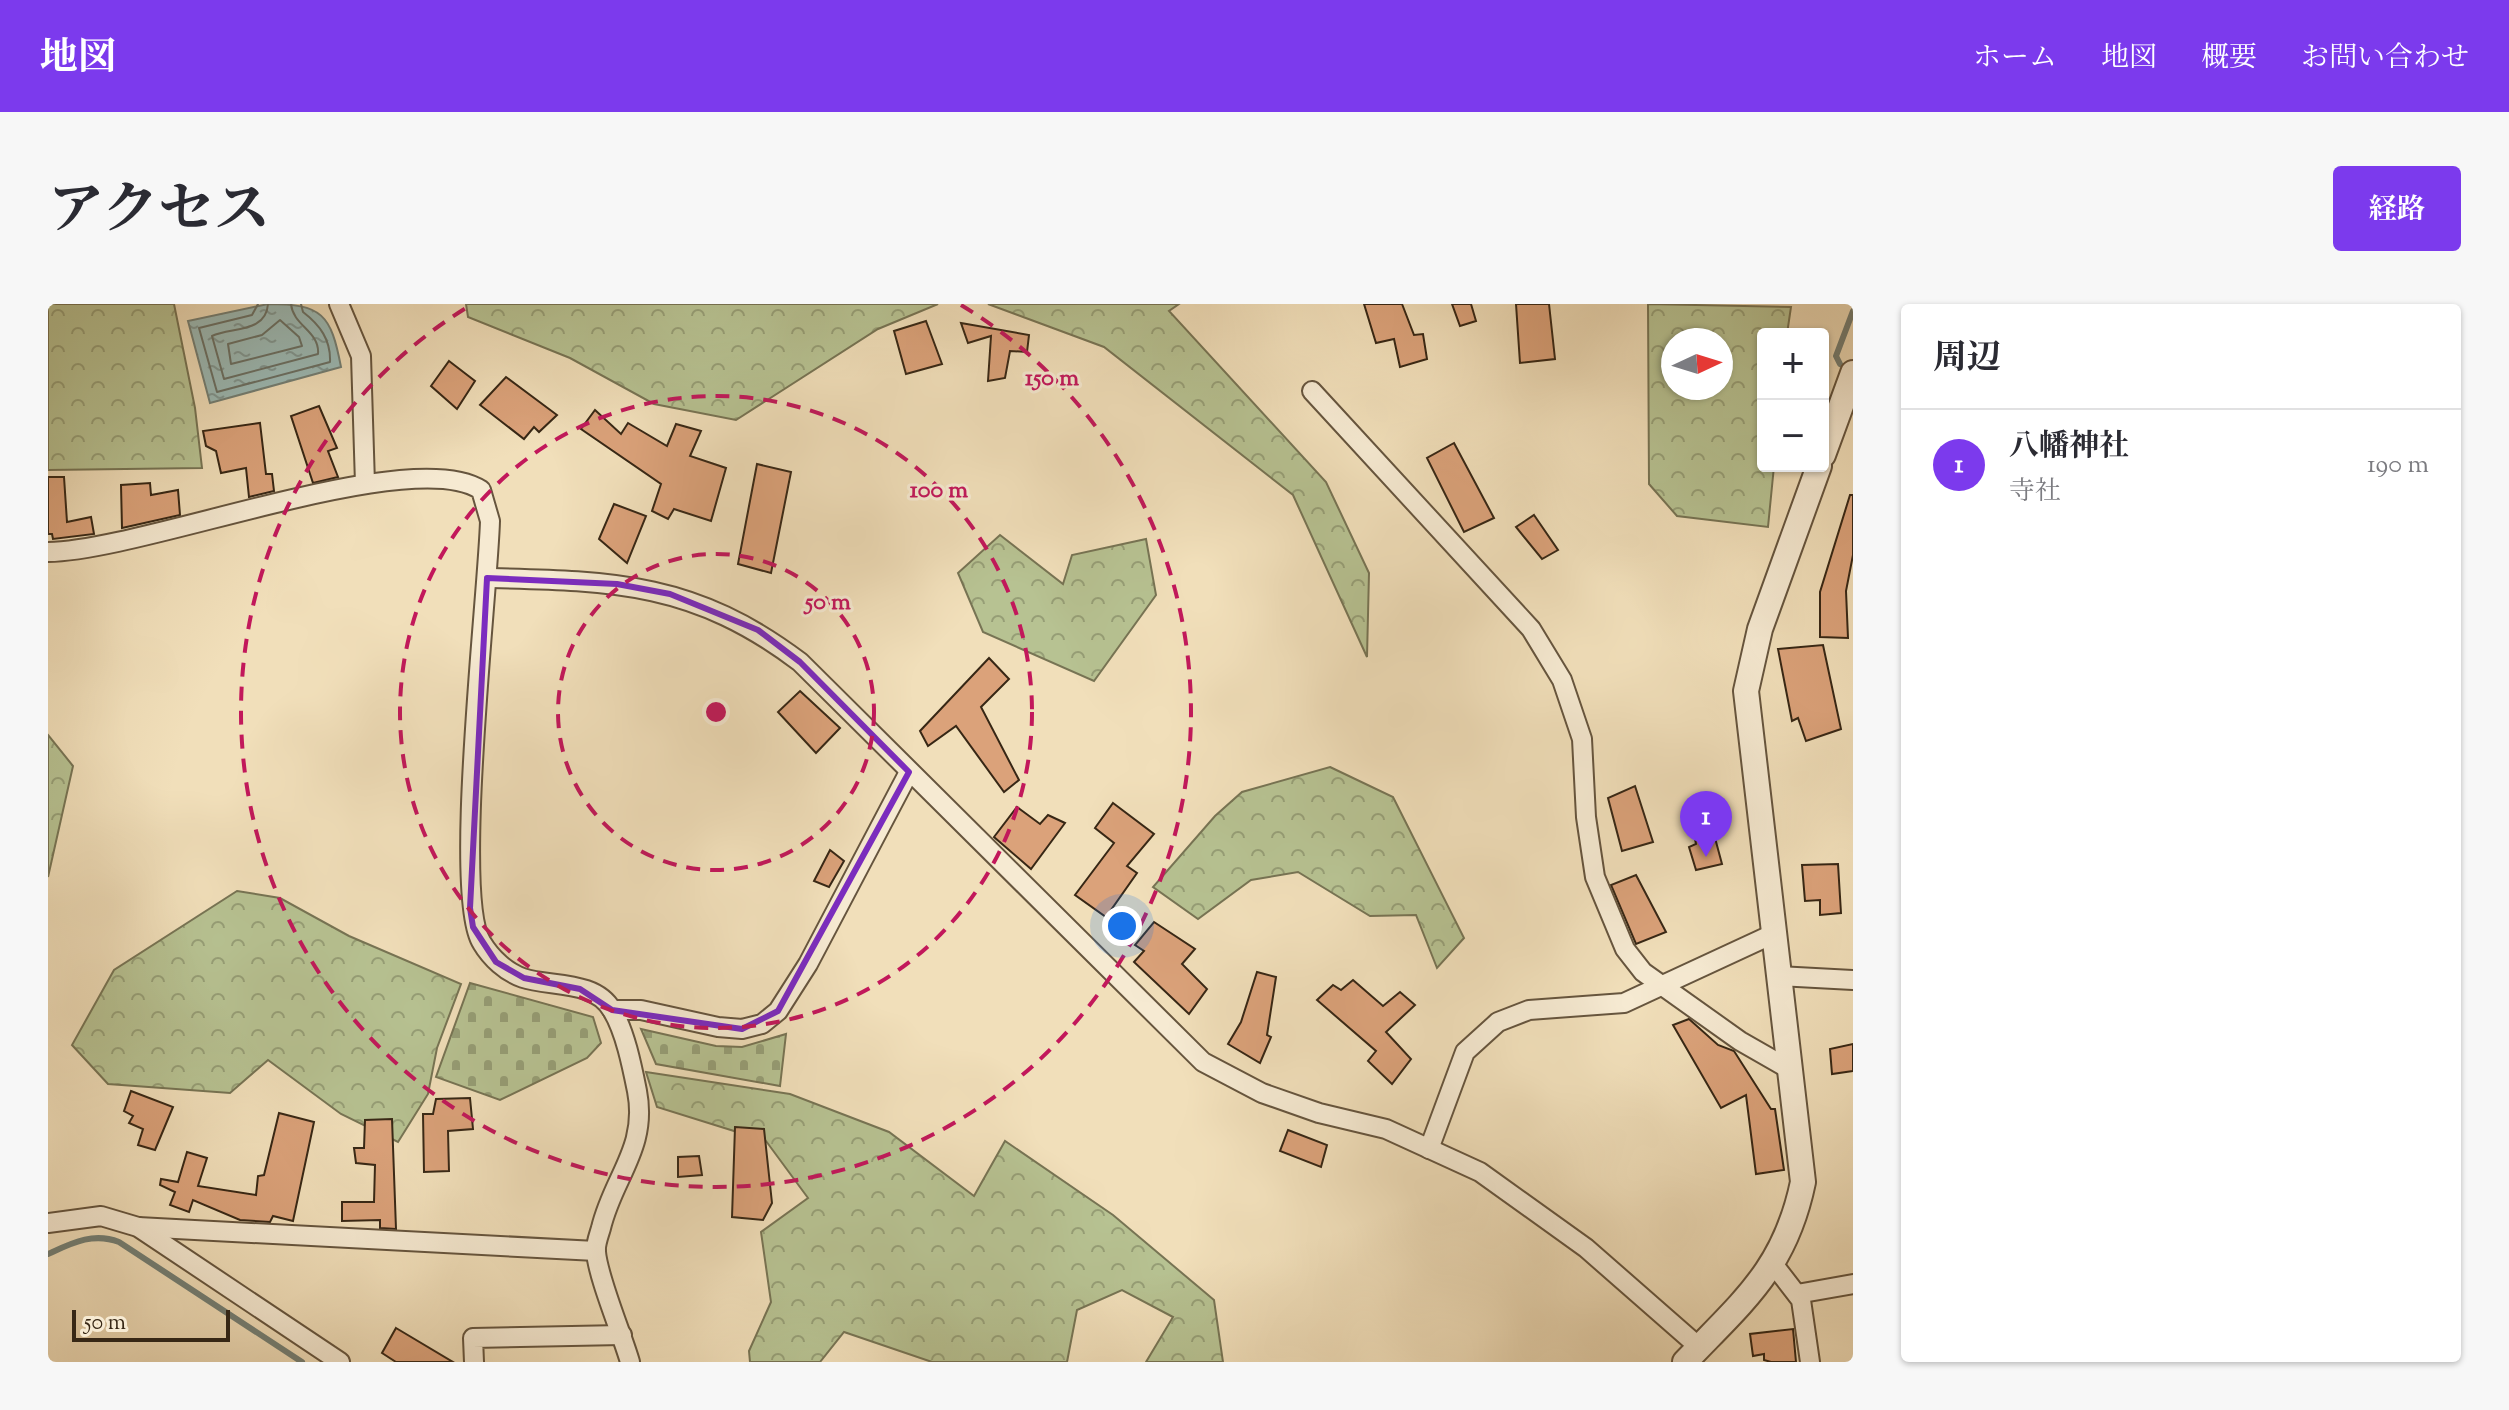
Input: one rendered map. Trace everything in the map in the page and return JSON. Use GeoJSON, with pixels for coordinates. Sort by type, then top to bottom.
{"type":"FeatureCollection","features":[{"type":"Feature","properties":{"kind":"street"},"geometry":{"type":"LineString","coordinates":[[339,304],[345,310],[361,356],[365,484]]}},
{"type":"Feature","properties":{"kind":"street"},"geometry":{"type":"LineString","coordinates":[[1829,439],[1853,373]]}},
{"type":"Feature","properties":{"kind":"street"},"geometry":{"type":"LineString","coordinates":[[1312,391],[1531,629],[1562,680],[1582,739],[1586,817],[1602,899],[1625,949],[1643,972],[1740,1041],[1789,1069]]}},
{"type":"Feature","properties":{"kind":"street"},"geometry":{"type":"LineString","coordinates":[[487,578],[617,584],[670,594],[714,609],[758,630],[800,662],[1203,1062],[1262,1093],[1319,1113],[1386,1129],[1480,1172],[1586,1248],[1692,1354],[1774,1265],[1790,1233],[1803,1182],[1746,691],[1760,629],[1817,472]]}},
{"type":"Feature","properties":{"kind":"street"},"geometry":{"type":"LineString","coordinates":[[48,552],[150,536],[365,484],[445,479],[470,483],[481,490],[490,521],[472,838],[473,927],[496,962],[509,970],[524,978],[580,989],[602,999],[612,1010],[637,1089],[641,1120],[633,1154],[605,1211],[596,1251],[630,1362]]}},
{"type":"Feature","properties":{"kind":"street"},"geometry":{"type":"LineString","coordinates":[[612,1010],[641,1010],[718,1027],[742,1029],[762,1024],[778,1011],[808,964],[909,772]]}},
{"type":"Feature","properties":{"kind":"street"},"geometry":{"type":"LineString","coordinates":[[1429,1149],[1465,1052],[1498,1022],[1529,1010],[1624,1003],[1773,934]]}},
{"type":"Feature","properties":{"kind":"street"},"geometry":{"type":"LineString","coordinates":[[1778,976],[1853,980]]}},
{"type":"Feature","properties":{"kind":"street"},"geometry":{"type":"LineString","coordinates":[[48,1223],[101,1216],[138,1227],[596,1251]]}},
{"type":"Feature","properties":{"kind":"street"},"geometry":{"type":"LineString","coordinates":[[138,1227],[340,1362]]}},
{"type":"Feature","properties":{"kind":"street"},"geometry":{"type":"LineString","coordinates":[[1774,1265],[1801,1300],[1810,1362]]}},
{"type":"Feature","properties":{"kind":"street"},"geometry":{"type":"LineString","coordinates":[[1797,1294],[1853,1284]]}},
{"type":"Feature","properties":{"kind":"street"},"geometry":{"type":"LineString","coordinates":[[474,1362],[473,1338],[622,1335]]}},
{"type":"Feature","properties":{"kind":"highlighted area"},"geometry":{"type":"Polygon","coordinates":[[[487,578],[617,584],[670,594],[758,630],[800,662],[909,772],[778,1011],[742,1029],[612,1010],[580,989],[524,978],[496,962],[473,927],[470,908],[487,578]]]}},
{"type":"Feature","properties":{"kind":"green space"},"geometry":{"type":"Polygon","coordinates":[[[48,304],[174,304],[195,408],[202,468],[48,470],[48,304]]]}},
{"type":"Feature","properties":{"kind":"green space"},"geometry":{"type":"Polygon","coordinates":[[[466,304],[938,304],[878,329],[736,420],[654,404],[570,358],[468,317],[466,304]]]}},
{"type":"Feature","properties":{"kind":"green space"},"geometry":{"type":"Polygon","coordinates":[[[988,304],[1179,304],[1169,311],[1326,482],[1369,573],[1367,657],[1293,495],[1104,347],[988,304]]]}},
{"type":"Feature","properties":{"kind":"green space"},"geometry":{"type":"Polygon","coordinates":[[[1648,304],[1791,307],[1788,328],[1757,328],[1757,472],[1773,472],[1768,527],[1677,516],[1649,484],[1648,304]]]}},
{"type":"Feature","properties":{"kind":"green space"},"geometry":{"type":"Polygon","coordinates":[[[1000,535],[1063,584],[1072,555],[1146,539],[1156,595],[1094,681],[983,632],[958,573],[1000,535]]]}},
{"type":"Feature","properties":{"kind":"green space"},"geometry":{"type":"Polygon","coordinates":[[[48,735],[73,766],[48,877],[48,735]]]}},
{"type":"Feature","properties":{"kind":"green space"},"geometry":{"type":"Polygon","coordinates":[[[1330,767],[1393,797],[1464,938],[1437,968],[1416,915],[1370,916],[1298,872],[1251,880],[1198,919],[1153,887],[1215,816],[1242,792],[1330,767]]]}},
{"type":"Feature","properties":{"kind":"green space"},"geometry":{"type":"Polygon","coordinates":[[[237,891],[280,898],[349,936],[461,984],[437,1048],[428,1094],[398,1142],[341,1114],[268,1060],[230,1093],[108,1084],[72,1045],[114,970],[237,891]]]}},
{"type":"Feature","properties":{"kind":"green space"},"geometry":{"type":"Polygon","coordinates":[[[470,983],[593,1017],[601,1043],[587,1058],[500,1100],[436,1077],[470,983]]]}},
{"type":"Feature","properties":{"kind":"green space"},"geometry":{"type":"Polygon","coordinates":[[[641,1029],[716,1046],[742,1047],[786,1034],[780,1086],[656,1064],[641,1029]]]}},
{"type":"Feature","properties":{"kind":"green space"},"geometry":{"type":"Polygon","coordinates":[[[646,1072],[790,1094],[889,1132],[974,1196],[1005,1141],[1113,1215],[1214,1300],[1223,1362],[1146,1362],[1173,1317],[1122,1290],[1077,1310],[1067,1362],[932,1362],[844,1332],[820,1362],[750,1362],[749,1351],[771,1302],[761,1232],[808,1198],[766,1141],[657,1107],[646,1072]]]}},
{"type":"Feature","properties":{"kind":"water"},"geometry":{"type":"Polygon","coordinates":[[[268,304],[301,306],[321,316],[333,335],[341,367],[210,403],[188,321],[268,304]]]}},
{"type":"Feature","properties":{"kind":"building"},"geometry":{"type":"Polygon","coordinates":[[[1364,304],[1402,304],[1414,335],[1423,334],[1427,359],[1400,367],[1394,339],[1376,343],[1364,304]]]}},
{"type":"Feature","properties":{"kind":"building"},"geometry":{"type":"Polygon","coordinates":[[[1452,304],[1471,304],[1476,321],[1460,326],[1452,304]]]}},
{"type":"Feature","properties":{"kind":"building"},"geometry":{"type":"Polygon","coordinates":[[[1516,304],[1549,304],[1555,359],[1520,363],[1516,304]]]}},
{"type":"Feature","properties":{"kind":"building"},"geometry":{"type":"Polygon","coordinates":[[[926,321],[942,364],[906,374],[894,331],[926,321]]]}},
{"type":"Feature","properties":{"kind":"building"},"geometry":{"type":"Polygon","coordinates":[[[961,323],[1029,335],[1027,352],[1010,351],[1005,378],[988,381],[991,336],[968,343],[961,323]]]}},
{"type":"Feature","properties":{"kind":"building"},"geometry":{"type":"Polygon","coordinates":[[[449,361],[475,381],[457,409],[431,386],[449,361]]]}},
{"type":"Feature","properties":{"kind":"building"},"geometry":{"type":"Polygon","coordinates":[[[506,377],[557,415],[539,432],[534,427],[524,439],[480,405],[506,377]]]}},
{"type":"Feature","properties":{"kind":"building"},"geometry":{"type":"Polygon","coordinates":[[[319,406],[337,448],[328,451],[338,477],[313,483],[291,416],[319,406]]]}},
{"type":"Feature","properties":{"kind":"building"},"geometry":{"type":"Polygon","coordinates":[[[595,410],[621,434],[628,423],[667,446],[676,424],[701,431],[690,456],[726,468],[711,521],[674,509],[668,519],[652,511],[661,484],[581,429],[595,410]]]}},
{"type":"Feature","properties":{"kind":"building"},"geometry":{"type":"Polygon","coordinates":[[[260,423],[266,474],[272,474],[274,491],[249,497],[246,468],[221,473],[216,451],[206,446],[203,431],[260,423]]]}},
{"type":"Feature","properties":{"kind":"building"},"geometry":{"type":"Polygon","coordinates":[[[1454,443],[1494,518],[1464,532],[1427,458],[1454,443]]]}},
{"type":"Feature","properties":{"kind":"building"},"geometry":{"type":"Polygon","coordinates":[[[757,464],[791,472],[771,573],[738,564],[757,464]]]}},
{"type":"Feature","properties":{"kind":"building"},"geometry":{"type":"Polygon","coordinates":[[[48,477],[64,477],[67,522],[91,517],[94,534],[53,539],[52,534],[48,534],[48,477]]]}},
{"type":"Feature","properties":{"kind":"building"},"geometry":{"type":"Polygon","coordinates":[[[150,483],[151,495],[178,490],[180,515],[122,528],[121,485],[150,483]]]}},
{"type":"Feature","properties":{"kind":"building"},"geometry":{"type":"Polygon","coordinates":[[[1850,495],[1853,495],[1853,555],[1846,591],[1848,638],[1820,637],[1820,592],[1850,495]]]}},
{"type":"Feature","properties":{"kind":"building"},"geometry":{"type":"Polygon","coordinates":[[[614,504],[646,516],[627,563],[599,539],[614,504]]]}},
{"type":"Feature","properties":{"kind":"building"},"geometry":{"type":"Polygon","coordinates":[[[1534,515],[1558,550],[1542,559],[1516,527],[1534,515]]]}},
{"type":"Feature","properties":{"kind":"building"},"geometry":{"type":"Polygon","coordinates":[[[1823,645],[1841,729],[1806,741],[1798,718],[1792,721],[1778,649],[1823,645]]]}},
{"type":"Feature","properties":{"kind":"building"},"geometry":{"type":"Polygon","coordinates":[[[989,658],[1009,679],[981,707],[1019,780],[1004,792],[956,726],[928,746],[920,731],[989,658]]]}},
{"type":"Feature","properties":{"kind":"building"},"geometry":{"type":"Polygon","coordinates":[[[800,691],[840,728],[816,753],[778,712],[800,691]]]}},
{"type":"Feature","properties":{"kind":"building"},"geometry":{"type":"Polygon","coordinates":[[[1635,786],[1653,842],[1622,851],[1608,798],[1635,786]]]}},
{"type":"Feature","properties":{"kind":"building"},"geometry":{"type":"Polygon","coordinates":[[[1113,803],[1154,834],[1127,866],[1137,873],[1106,917],[1075,895],[1114,843],[1095,828],[1113,803]]]}},
{"type":"Feature","properties":{"kind":"building"},"geometry":{"type":"Polygon","coordinates":[[[1017,807],[1040,824],[1048,815],[1065,823],[1031,869],[994,837],[1017,807]]]}},
{"type":"Feature","properties":{"kind":"building"},"geometry":{"type":"Polygon","coordinates":[[[1715,838],[1722,864],[1696,870],[1689,847],[1696,844],[1695,839],[1715,838]]]}},
{"type":"Feature","properties":{"kind":"building"},"geometry":{"type":"Polygon","coordinates":[[[830,850],[844,861],[829,887],[814,881],[830,850]]]}},
{"type":"Feature","properties":{"kind":"building"},"geometry":{"type":"Polygon","coordinates":[[[1838,864],[1841,913],[1820,915],[1820,900],[1805,901],[1802,865],[1838,864]]]}},
{"type":"Feature","properties":{"kind":"building"},"geometry":{"type":"Polygon","coordinates":[[[1636,875],[1666,932],[1636,944],[1611,885],[1636,875]]]}},
{"type":"Feature","properties":{"kind":"building"},"geometry":{"type":"Polygon","coordinates":[[[1154,922],[1195,949],[1182,964],[1207,989],[1189,1014],[1134,962],[1144,951],[1135,945],[1154,922]]]}},
{"type":"Feature","properties":{"kind":"building"},"geometry":{"type":"Polygon","coordinates":[[[1257,972],[1276,977],[1267,1035],[1271,1037],[1260,1063],[1228,1044],[1241,1022],[1257,972]]]}},
{"type":"Feature","properties":{"kind":"building"},"geometry":{"type":"Polygon","coordinates":[[[1353,980],[1383,1006],[1400,992],[1415,1005],[1386,1032],[1411,1059],[1392,1084],[1368,1061],[1376,1051],[1317,1000],[1333,985],[1341,990],[1353,980]]]}},
{"type":"Feature","properties":{"kind":"building"},"geometry":{"type":"Polygon","coordinates":[[[1689,1019],[1718,1045],[1734,1051],[1771,1109],[1775,1109],[1784,1170],[1756,1174],[1746,1095],[1721,1108],[1673,1025],[1689,1019]]]}},
{"type":"Feature","properties":{"kind":"building"},"geometry":{"type":"Polygon","coordinates":[[[1853,1044],[1853,1071],[1832,1074],[1830,1049],[1853,1044]]]}},
{"type":"Feature","properties":{"kind":"building"},"geometry":{"type":"Polygon","coordinates":[[[131,1091],[173,1107],[155,1150],[138,1145],[143,1129],[129,1123],[133,1116],[124,1111],[131,1091]]]}},
{"type":"Feature","properties":{"kind":"building"},"geometry":{"type":"Polygon","coordinates":[[[470,1098],[473,1129],[448,1131],[449,1171],[424,1172],[423,1114],[433,1114],[436,1099],[470,1098]]]}},
{"type":"Feature","properties":{"kind":"building"},"geometry":{"type":"Polygon","coordinates":[[[279,1113],[314,1122],[293,1221],[273,1216],[270,1222],[240,1220],[193,1200],[189,1212],[170,1205],[175,1192],[160,1185],[161,1179],[178,1182],[187,1152],[207,1158],[198,1186],[256,1195],[258,1176],[264,1175],[279,1113]]]}},
{"type":"Feature","properties":{"kind":"building"},"geometry":{"type":"Polygon","coordinates":[[[392,1119],[396,1229],[380,1228],[380,1220],[342,1221],[342,1202],[374,1202],[375,1165],[356,1163],[354,1148],[364,1148],[365,1120],[392,1119]]]}},
{"type":"Feature","properties":{"kind":"building"},"geometry":{"type":"Polygon","coordinates":[[[735,1127],[764,1129],[772,1203],[763,1220],[732,1217],[735,1127]]]}},
{"type":"Feature","properties":{"kind":"building"},"geometry":{"type":"Polygon","coordinates":[[[1288,1130],[1327,1145],[1321,1167],[1280,1151],[1288,1130]]]}},
{"type":"Feature","properties":{"kind":"building"},"geometry":{"type":"Polygon","coordinates":[[[699,1156],[702,1175],[678,1177],[678,1157],[699,1156]]]}},
{"type":"Feature","properties":{"kind":"building"},"geometry":{"type":"Polygon","coordinates":[[[396,1328],[453,1362],[396,1362],[382,1353],[396,1328]]]}},
{"type":"Feature","properties":{"kind":"building"},"geometry":{"type":"Polygon","coordinates":[[[1793,1329],[1796,1362],[1771,1362],[1764,1360],[1764,1354],[1753,1356],[1750,1334],[1793,1329]]]}},
{"type":"Feature","properties":{"kind":"waterway"},"geometry":{"type":"LineString","coordinates":[[1840,364],[1836,356],[1853,311]]}},
{"type":"Feature","properties":{"kind":"waterway"},"geometry":{"type":"LineString","coordinates":[[48,1254],[91,1239],[119,1242],[302,1362]]}},
{"type":"Feature","properties":{"kind":"place","name":"八幡神社"},"geometry":{"type":"Point","coordinates":[1706,857]}}]}
